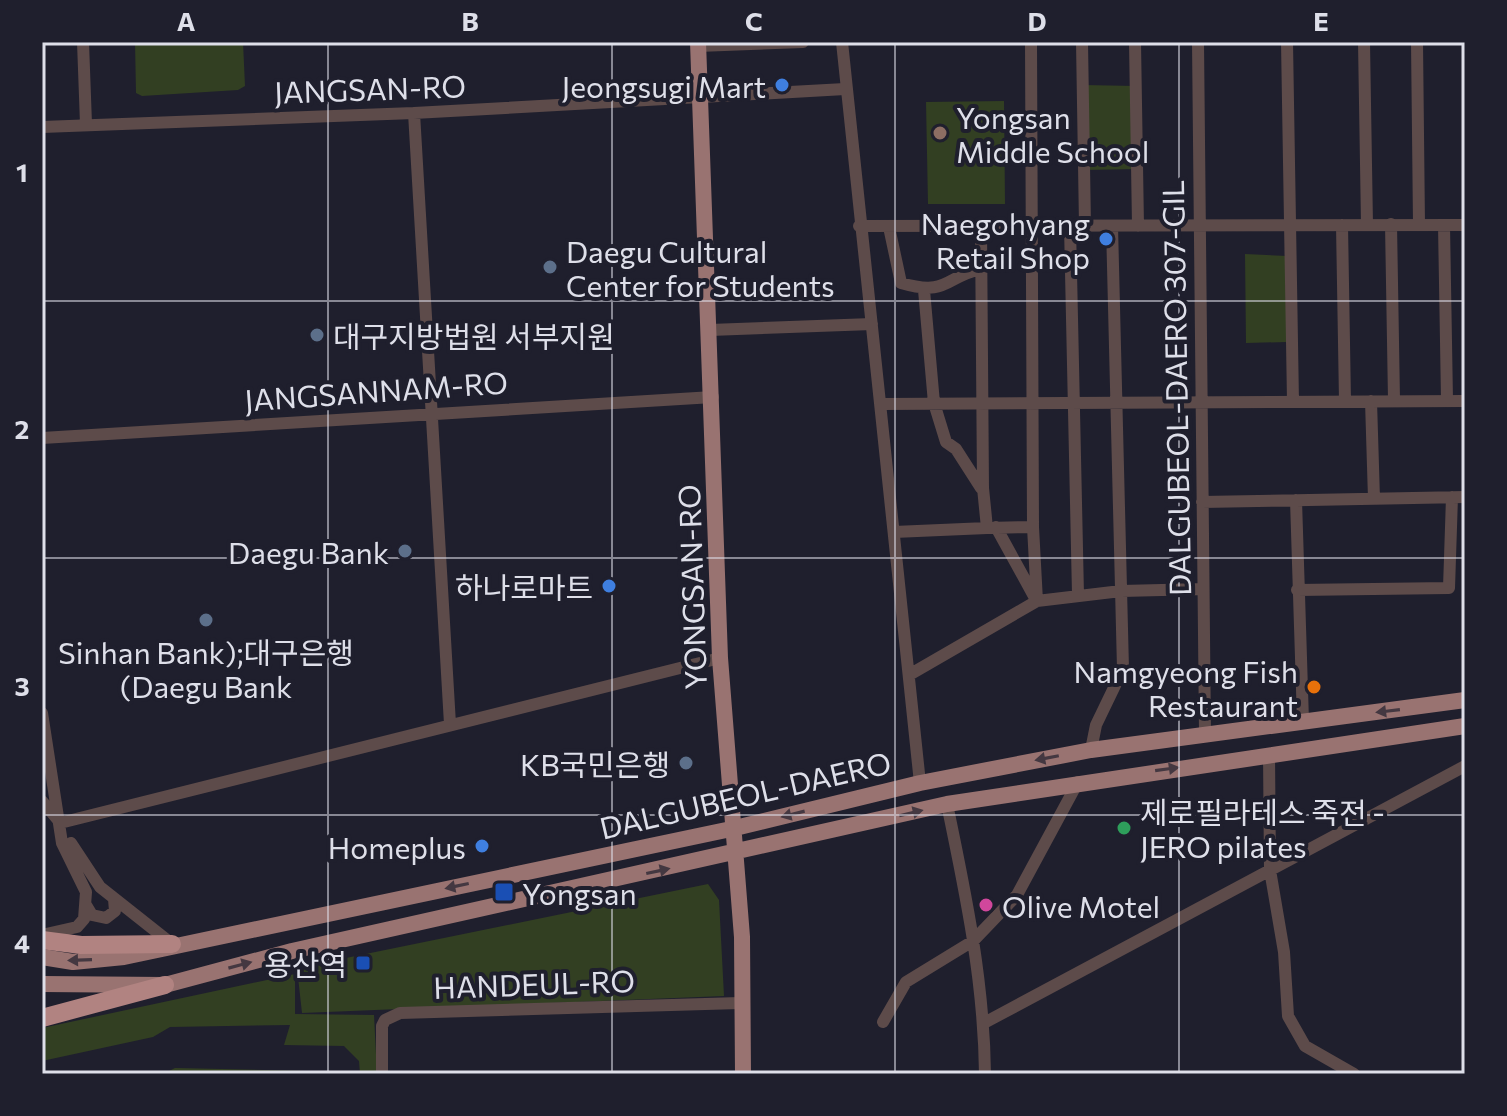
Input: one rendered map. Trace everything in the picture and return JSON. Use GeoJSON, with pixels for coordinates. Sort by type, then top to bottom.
{"type":"FeatureCollection","features":[{"type":"Feature","properties":{"kind":"highway"},"geometry":{"type":"LineString","coordinates":[[42,937],[81,945],[172,944]]}},
{"type":"Feature","properties":{"kind":"highway"},"geometry":{"type":"LineString","coordinates":[[42,1018],[165,985]]}},
{"type":"Feature","properties":{"kind":"main road","name":"YONGSAN-RO"},"geometry":{"type":"LineString","coordinates":[[698,44],[720,658],[733,855],[742,937],[740,1003],[743,1074]]}},
{"type":"Feature","properties":{"kind":"main road","name":"DALGUBEOL-DAERO"},"geometry":{"type":"LineString","coordinates":[[42,957],[73,962],[124,957],[172,944],[731,829],[920,783],[1091,750],[1465,700]]}},
{"type":"Feature","properties":{"kind":"main road","name":"DALGUBEOL-DAERO"},"geometry":{"type":"LineString","coordinates":[[42,984],[165,985],[292,951],[733,855],[947,804],[1078,782],[1461,728]]}},
{"type":"Feature","properties":{"kind":"street"},"geometry":{"type":"LineString","coordinates":[[83,42],[86,124]]}},
{"type":"Feature","properties":{"kind":"street"},"geometry":{"type":"LineString","coordinates":[[698,44],[803,42]]}},
{"type":"Feature","properties":{"kind":"street"},"geometry":{"type":"LineString","coordinates":[[842,42],[920,783]]}},
{"type":"Feature","properties":{"kind":"street"},"geometry":{"type":"LineString","coordinates":[[1031,42],[1033,527],[1037,601]]}},
{"type":"Feature","properties":{"kind":"street"},"geometry":{"type":"LineString","coordinates":[[1082,42],[1085,226]]}},
{"type":"Feature","properties":{"kind":"street"},"geometry":{"type":"LineString","coordinates":[[1135,42],[1138,226]]}},
{"type":"Feature","properties":{"kind":"street","name":"DALGUBEOL-DAERO 307-GIL"},"geometry":{"type":"LineString","coordinates":[[1198,42],[1205,733]]}},
{"type":"Feature","properties":{"kind":"street"},"geometry":{"type":"LineString","coordinates":[[1287,42],[1293,402]]}},
{"type":"Feature","properties":{"kind":"street"},"geometry":{"type":"LineString","coordinates":[[1364,42],[1367,225]]}},
{"type":"Feature","properties":{"kind":"street"},"geometry":{"type":"LineString","coordinates":[[1417,42],[1419,225]]}},
{"type":"Feature","properties":{"kind":"street"},"geometry":{"type":"LineString","coordinates":[[700,99],[845,89]]}},
{"type":"Feature","properties":{"kind":"street","name":"JANGSAN-RO"},"geometry":{"type":"LineString","coordinates":[[42,127],[700,99]]}},
{"type":"Feature","properties":{"kind":"street"},"geometry":{"type":"LineString","coordinates":[[414,113],[450,724]]}},
{"type":"Feature","properties":{"kind":"street"},"geometry":{"type":"LineString","coordinates":[[1391,224],[1394,400]]}},
{"type":"Feature","properties":{"kind":"street"},"geometry":{"type":"LineString","coordinates":[[1342,225],[1345,401]]}},
{"type":"Feature","properties":{"kind":"street"},"geometry":{"type":"LineString","coordinates":[[1444,225],[1447,400]]}},
{"type":"Feature","properties":{"kind":"street"},"geometry":{"type":"LineString","coordinates":[[859,226],[1465,225]]}},
{"type":"Feature","properties":{"kind":"street"},"geometry":{"type":"LineString","coordinates":[[1070,226],[1078,595]]}},
{"type":"Feature","properties":{"kind":"street"},"geometry":{"type":"LineString","coordinates":[[1091,750],[1096,725],[1123,669],[1112,226]]}},
{"type":"Feature","properties":{"kind":"street"},"geometry":{"type":"LineString","coordinates":[[889,227],[901,283],[924,290],[943,287],[981,269]]}},
{"type":"Feature","properties":{"kind":"street"},"geometry":{"type":"LineString","coordinates":[[981,227],[983,491],[992,527],[1037,601]]}},
{"type":"Feature","properties":{"kind":"street"},"geometry":{"type":"LineString","coordinates":[[924,290],[934,403],[946,442],[956,449],[983,491]]}},
{"type":"Feature","properties":{"kind":"street"},"geometry":{"type":"LineString","coordinates":[[710,330],[872,324]]}},
{"type":"Feature","properties":{"kind":"street","name":"JANGSANNAM-RO"},"geometry":{"type":"LineString","coordinates":[[42,438],[713,397]]}},
{"type":"Feature","properties":{"kind":"street"},"geometry":{"type":"LineString","coordinates":[[1371,401],[1374,499]]}},
{"type":"Feature","properties":{"kind":"street"},"geometry":{"type":"LineString","coordinates":[[882,404],[1465,401]]}},
{"type":"Feature","properties":{"kind":"street"},"geometry":{"type":"LineString","coordinates":[[1202,502],[1458,497],[1449,588]]}},
{"type":"Feature","properties":{"kind":"street"},"geometry":{"type":"LineString","coordinates":[[1296,500],[1303,721]]}},
{"type":"Feature","properties":{"kind":"street"},"geometry":{"type":"LineString","coordinates":[[894,532],[1033,527]]}},
{"type":"Feature","properties":{"kind":"street"},"geometry":{"type":"LineString","coordinates":[[1297,590],[1465,588]]}},
{"type":"Feature","properties":{"kind":"street"},"geometry":{"type":"LineString","coordinates":[[909,675],[1037,601],[1121,591],[1203,589]]}},
{"type":"Feature","properties":{"kind":"street"},"geometry":{"type":"LineString","coordinates":[[60,823],[720,658]]}},
{"type":"Feature","properties":{"kind":"street"},"geometry":{"type":"LineString","coordinates":[[42,713],[45,766],[62,843],[86,892],[84,919],[77,927],[42,937]]}},
{"type":"Feature","properties":{"kind":"street"},"geometry":{"type":"LineString","coordinates":[[1269,754],[1270,870],[1284,952],[1288,1016],[1305,1046],[1354,1074]]}},
{"type":"Feature","properties":{"kind":"street"},"geometry":{"type":"LineString","coordinates":[[984,1023],[1465,766]]}},
{"type":"Feature","properties":{"kind":"street"},"geometry":{"type":"LineString","coordinates":[[883,1022],[906,982],[936,967],[975,940],[1017,895],[1078,782]]}},
{"type":"Feature","properties":{"kind":"street"},"geometry":{"type":"LineString","coordinates":[[42,801],[60,823],[100,887],[172,944]]}},
{"type":"Feature","properties":{"kind":"street"},"geometry":{"type":"LineString","coordinates":[[947,804],[975,940],[984,1023],[985,1074]]}},
{"type":"Feature","properties":{"kind":"street"},"geometry":{"type":"LineString","coordinates":[[86,905],[92,915],[106,918],[115,911],[114,899]]}},
{"type":"Feature","properties":{"kind":"street","name":"HANDEUL-RO"},"geometry":{"type":"LineString","coordinates":[[382,1074],[382,1026],[385,1020],[400,1013],[740,1003]]}},
{"type":"Feature","properties":{"kind":"green space"},"geometry":{"type":"Polygon","coordinates":[[[135,42],[243,42],[245,86],[238,90],[142,96],[136,93],[135,42]]]}},
{"type":"Feature","properties":{"kind":"green space"},"geometry":{"type":"Polygon","coordinates":[[[1083,85],[1136,86],[1137,169],[1084,170],[1083,85]]]}},
{"type":"Feature","properties":{"kind":"green space"},"geometry":{"type":"Polygon","coordinates":[[[1004,101],[1005,204],[928,204],[926,102],[1004,101]]]}},
{"type":"Feature","properties":{"kind":"green space"},"geometry":{"type":"Polygon","coordinates":[[[1245,254],[1287,256],[1287,342],[1246,343],[1245,254]]]}},
{"type":"Feature","properties":{"kind":"green space"},"geometry":{"type":"Polygon","coordinates":[[[708,884],[719,900],[724,996],[302,1013],[297,968],[708,884]]]}},
{"type":"Feature","properties":{"kind":"green space"},"geometry":{"type":"Polygon","coordinates":[[[295,974],[295,1014],[374,1015],[377,1074],[360,1074],[359,1061],[344,1046],[284,1045],[290,1025],[170,1027],[153,1037],[42,1061],[42,1028],[295,974]]]}},
{"type":"Feature","properties":{"kind":"green space"},"geometry":{"type":"Polygon","coordinates":[[[175,1068],[348,1072],[349,1074],[163,1074],[175,1068]]]}},
{"type":"Feature","properties":{"kind":"place","name":"Jeongsugi Mart"},"geometry":{"type":"Point","coordinates":[782,85]}},
{"type":"Feature","properties":{"kind":"place","name":"Yongsan Middle School"},"geometry":{"type":"Point","coordinates":[940,133]}},
{"type":"Feature","properties":{"kind":"place","name":"Naegohyang Retail Shop"},"geometry":{"type":"Point","coordinates":[1106,239]}},
{"type":"Feature","properties":{"kind":"place","name":"Daegu Cultural Center for Students"},"geometry":{"type":"Point","coordinates":[550,267]}},
{"type":"Feature","properties":{"kind":"place","name":"대구지방법원 서부지원"},"geometry":{"type":"Point","coordinates":[317,335]}},
{"type":"Feature","properties":{"kind":"place","name":"Daegu Bank"},"geometry":{"type":"Point","coordinates":[405,551]}},
{"type":"Feature","properties":{"kind":"place","name":"하나로마트"},"geometry":{"type":"Point","coordinates":[609,586]}},
{"type":"Feature","properties":{"kind":"place","name":"Sinhan Bank);대구은행 (Daegu Bank"},"geometry":{"type":"Point","coordinates":[206,620]}},
{"type":"Feature","properties":{"kind":"place","name":"Namgyeong Fish Restaurant"},"geometry":{"type":"Point","coordinates":[1314,687]}},
{"type":"Feature","properties":{"kind":"place","name":"KB국민은행"},"geometry":{"type":"Point","coordinates":[686,763]}},
{"type":"Feature","properties":{"kind":"place","name":"제로필라테스 죽전 - JERO pilates"},"geometry":{"type":"Point","coordinates":[1124,828]}},
{"type":"Feature","properties":{"kind":"place","name":"Homeplus"},"geometry":{"type":"Point","coordinates":[482,846]}},
{"type":"Feature","properties":{"kind":"place","name":"Yongsan"},"geometry":{"type":"Point","coordinates":[504,892]}},
{"type":"Feature","properties":{"kind":"place","name":"Olive Motel"},"geometry":{"type":"Point","coordinates":[986,905]}},
{"type":"Feature","properties":{"kind":"place","name":"용산역"},"geometry":{"type":"Point","coordinates":[363,963]}}]}
